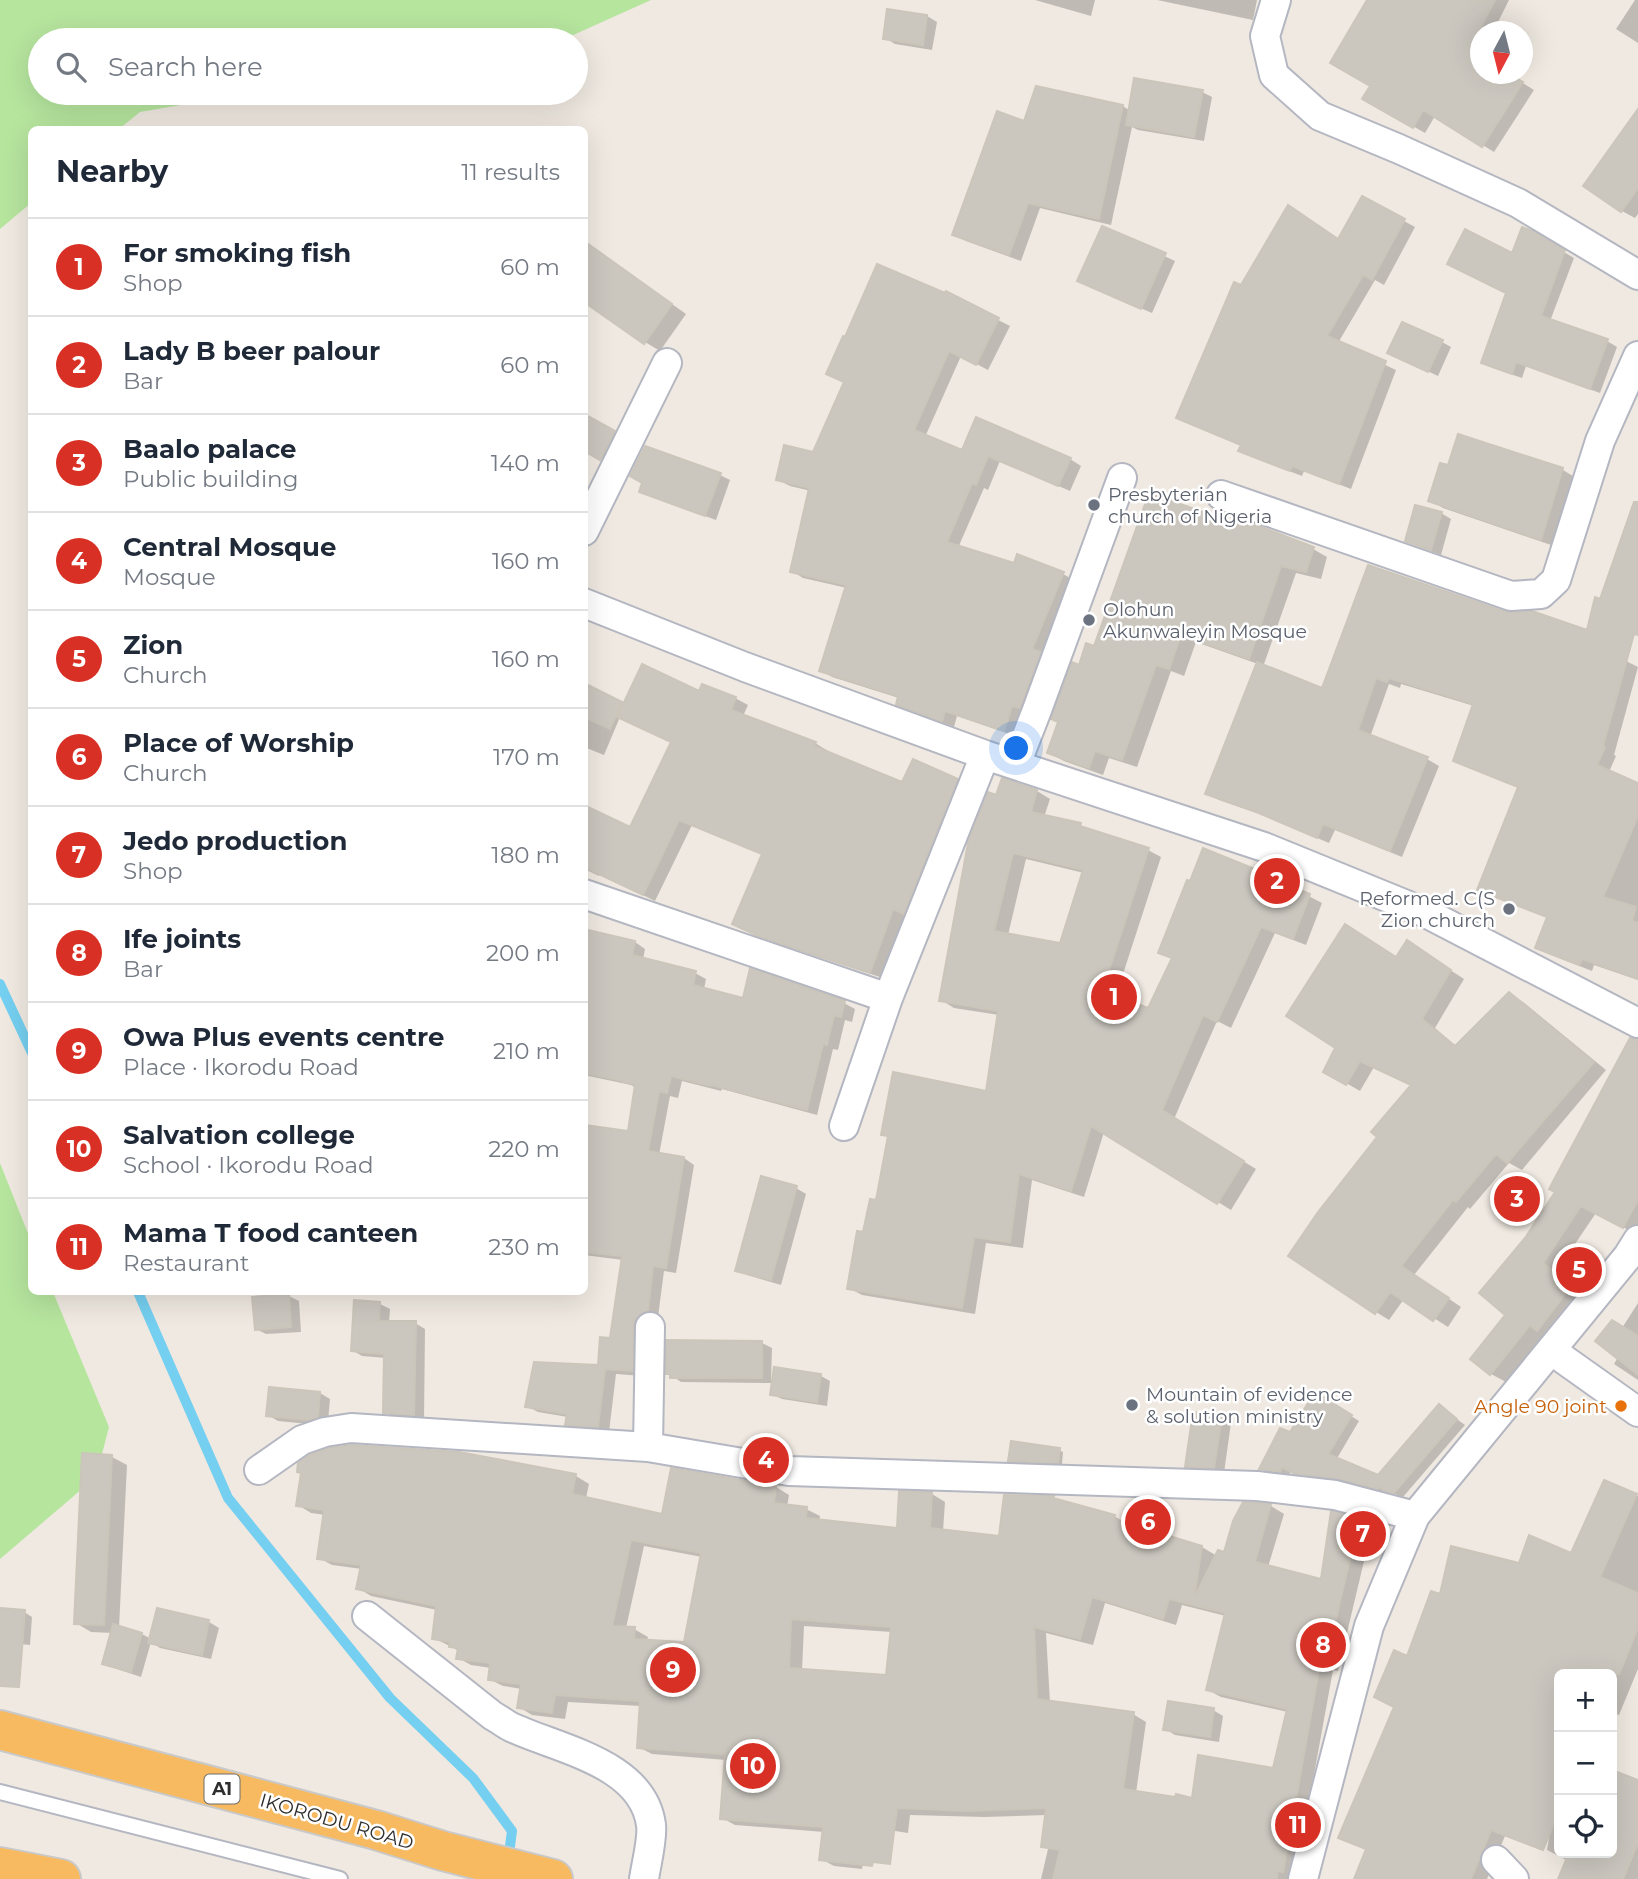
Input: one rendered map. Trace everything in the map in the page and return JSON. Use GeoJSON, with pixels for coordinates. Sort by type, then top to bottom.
{"type":"FeatureCollection","features":[{"type":"Feature","properties":{"kind":"highway","name":"IKORODU ROAD"},"geometry":{"type":"LineString","coordinates":[[0,1730],[553,1879]]}},
{"type":"Feature","properties":{"kind":"highway"},"geometry":{"type":"LineString","coordinates":[[0,1867],[61,1879]]}},
{"type":"Feature","properties":{"kind":"street"},"geometry":{"type":"LineString","coordinates":[[1276,0],[1265,36],[1273,75],[1320,116],[1518,203],[1638,275]]}},
{"type":"Feature","properties":{"kind":"street"},"geometry":{"type":"LineString","coordinates":[[1222,495],[1511,596],[1541,594],[1556,580],[1600,441],[1638,356]]}},
{"type":"Feature","properties":{"kind":"street"},"geometry":{"type":"LineString","coordinates":[[588,523],[667,363]]}},
{"type":"Feature","properties":{"kind":"street"},"geometry":{"type":"LineString","coordinates":[[1016,764],[1122,478]]}},
{"type":"Feature","properties":{"kind":"street"},"geometry":{"type":"LineString","coordinates":[[588,605],[746,667],[985,755],[1264,847],[1426,913],[1638,1023]]}},
{"type":"Feature","properties":{"kind":"street"},"geometry":{"type":"LineString","coordinates":[[844,1126],[888,998],[985,755]]}},
{"type":"Feature","properties":{"kind":"street"},"geometry":{"type":"LineString","coordinates":[[588,895],[888,998]]}},
{"type":"Feature","properties":{"kind":"street"},"geometry":{"type":"LineString","coordinates":[[1303,1879],[1369,1626],[1415,1516],[1552,1351],[1638,1240]]}},
{"type":"Feature","properties":{"kind":"street"},"geometry":{"type":"LineString","coordinates":[[648,1447],[650,1327]]}},
{"type":"Feature","properties":{"kind":"street"},"geometry":{"type":"LineString","coordinates":[[1552,1351],[1638,1412]]}},
{"type":"Feature","properties":{"kind":"street"},"geometry":{"type":"LineString","coordinates":[[259,1470],[302,1440],[351,1428],[648,1447],[789,1471],[1256,1486],[1335,1495],[1415,1516]]}},
{"type":"Feature","properties":{"kind":"street"},"geometry":{"type":"LineString","coordinates":[[367,1616],[493,1716],[511,1727],[594,1759],[621,1777],[642,1797],[651,1826],[644,1879]]}},
{"type":"Feature","properties":{"kind":"lane"},"geometry":{"type":"LineString","coordinates":[[0,1792],[340,1879]]}},
{"type":"Feature","properties":{"kind":"green space"},"geometry":{"type":"Polygon","coordinates":[[[0,0],[651,0],[588,28],[28,28],[28,105],[181,105],[140,112],[123,126],[28,126],[28,206],[0,229],[0,0]]]}},
{"type":"Feature","properties":{"kind":"green space"},"geometry":{"type":"Polygon","coordinates":[[[0,1163],[28,1233],[28,1295],[54,1295],[109,1427],[96,1477],[0,1559],[0,1163]]]}},
{"type":"Feature","properties":{"kind":"building"},"geometry":{"type":"Polygon","coordinates":[[[1367,0],[1495,0],[1484,21],[1470,21],[1470,84],[1522,84],[1482,147],[1423,110],[1413,128],[1362,99],[1370,86],[1330,63],[1367,0]]]}},
{"type":"Feature","properties":{"kind":"building"},"geometry":{"type":"Polygon","coordinates":[[[887,9],[927,15],[923,45],[883,39],[887,9]]]}},
{"type":"Feature","properties":{"kind":"building"},"geometry":{"type":"Polygon","coordinates":[[[1134,78],[1203,90],[1194,137],[1126,125],[1134,78]]]}},
{"type":"Feature","properties":{"kind":"building"},"geometry":{"type":"Polygon","coordinates":[[[1036,86],[1123,105],[1099,219],[1028,203],[1009,255],[952,235],[997,111],[1024,121],[1036,86]]]}},
{"type":"Feature","properties":{"kind":"building"},"geometry":{"type":"Polygon","coordinates":[[[1638,109],[1638,188],[1621,212],[1583,186],[1638,109]]]}},
{"type":"Feature","properties":{"kind":"building"},"geometry":{"type":"Polygon","coordinates":[[[1362,196],[1405,219],[1372,280],[1363,275],[1327,336],[1386,361],[1339,484],[1292,466],[1290,471],[1238,451],[1241,445],[1176,418],[1234,282],[1241,285],[1288,205],[1338,239],[1362,196]]]}},
{"type":"Feature","properties":{"kind":"building"},"geometry":{"type":"Polygon","coordinates":[[[1102,226],[1166,253],[1141,309],[1077,281],[1102,226]]]}},
{"type":"Feature","properties":{"kind":"building"},"geometry":{"type":"Polygon","coordinates":[[[1522,227],[1565,250],[1541,316],[1608,339],[1590,389],[1516,362],[1512,374],[1481,363],[1506,293],[1447,264],[1465,229],[1512,253],[1522,227]]]}},
{"type":"Feature","properties":{"kind":"building"},"geometry":{"type":"Polygon","coordinates":[[[588,244],[672,304],[644,344],[588,305],[588,244]]]}},
{"type":"Feature","properties":{"kind":"building"},"geometry":{"type":"Polygon","coordinates":[[[877,264],[945,293],[946,291],[999,318],[976,365],[949,351],[914,430],[962,450],[976,417],[1071,458],[1058,486],[988,456],[976,485],[972,483],[947,542],[1014,563],[1017,554],[1064,572],[1032,649],[1041,652],[1020,708],[1012,706],[1004,731],[945,711],[942,722],[896,705],[898,696],[819,671],[846,585],[790,572],[809,488],[776,480],[784,445],[813,452],[844,382],[826,374],[877,264]]]}},
{"type":"Feature","properties":{"kind":"building"},"geometry":{"type":"Polygon","coordinates":[[[1402,322],[1443,340],[1428,372],[1387,353],[1402,322]]]}},
{"type":"Feature","properties":{"kind":"building"},"geometry":{"type":"Polygon","coordinates":[[[588,416],[615,431],[600,460],[588,453],[588,416]]]}},
{"type":"Feature","properties":{"kind":"building"},"geometry":{"type":"Polygon","coordinates":[[[1458,434],[1563,468],[1541,540],[1428,501],[1440,463],[1448,465],[1458,434]]]}},
{"type":"Feature","properties":{"kind":"building"},"geometry":{"type":"Polygon","coordinates":[[[645,446],[721,473],[705,516],[639,492],[642,483],[630,476],[645,446]]]}},
{"type":"Feature","properties":{"kind":"building"},"geometry":{"type":"Polygon","coordinates":[[[1149,493],[1237,524],[1238,520],[1243,520],[1314,547],[1306,572],[1281,566],[1249,659],[1181,635],[1169,669],[1156,665],[1122,760],[1095,751],[1089,768],[1047,753],[1058,722],[1051,719],[1072,662],[1079,665],[1086,643],[1094,646],[1149,493]]]}},
{"type":"Feature","properties":{"kind":"building"},"geometry":{"type":"Polygon","coordinates":[[[1634,502],[1638,502],[1638,635],[1634,634],[1603,746],[1605,747],[1597,765],[1638,783],[1638,816],[1603,897],[1636,907],[1632,921],[1638,923],[1638,979],[1582,959],[1579,965],[1535,948],[1547,917],[1477,890],[1518,787],[1453,761],[1473,704],[1389,678],[1387,682],[1376,678],[1358,730],[1428,757],[1390,851],[1323,824],[1317,838],[1205,794],[1257,662],[1322,688],[1368,565],[1506,612],[1532,611],[1587,630],[1595,597],[1600,599],[1634,502]]]}},
{"type":"Feature","properties":{"kind":"building"},"geometry":{"type":"Polygon","coordinates":[[[1415,505],[1442,512],[1431,550],[1405,541],[1415,505]]]}},
{"type":"Feature","properties":{"kind":"building"},"geometry":{"type":"Polygon","coordinates":[[[642,664],[699,691],[702,684],[736,697],[731,710],[816,742],[814,746],[902,782],[913,759],[958,779],[904,914],[893,909],[870,973],[758,936],[732,924],[762,854],[679,820],[643,895],[588,869],[588,807],[630,827],[671,742],[617,717],[642,664]]]}},
{"type":"Feature","properties":{"kind":"building"},"geometry":{"type":"Polygon","coordinates":[[[588,685],[622,702],[610,729],[588,719],[588,685]]]}},
{"type":"Feature","properties":{"kind":"building"},"geometry":{"type":"Polygon","coordinates":[[[1002,778],[1037,790],[1031,812],[1081,823],[1080,826],[1149,848],[1097,1007],[1132,1020],[1138,1004],[1148,1008],[1172,958],[1158,953],[1187,880],[1190,881],[1203,848],[1257,870],[1259,866],[1289,878],[1286,884],[1310,894],[1293,939],[1261,927],[1217,1022],[1203,1015],[1162,1110],[1244,1161],[1217,1204],[1091,1126],[1071,1191],[1019,1174],[1010,1242],[974,1237],[962,1308],[847,1289],[857,1231],[863,1232],[870,1199],[876,1200],[888,1136],[881,1135],[893,1072],[986,1091],[998,1011],[939,1001],[968,843],[988,792],[996,795],[1002,778]],[[1013,853],[994,931],[1060,943],[1083,870],[1013,853]]]}},
{"type":"Feature","properties":{"kind":"building"},"geometry":{"type":"Polygon","coordinates":[[[1345,924],[1396,957],[1407,940],[1451,970],[1422,1019],[1455,1046],[1509,992],[1594,1062],[1507,1163],[1496,1154],[1456,1202],[1453,1200],[1401,1266],[1449,1298],[1433,1321],[1390,1292],[1375,1314],[1288,1256],[1318,1212],[1377,1137],[1371,1132],[1411,1085],[1360,1061],[1346,1085],[1323,1072],[1335,1048],[1286,1016],[1345,924]]]}},
{"type":"Feature","properties":{"kind":"building"},"geometry":{"type":"Polygon","coordinates":[[[588,930],[635,941],[632,955],[696,971],[693,985],[743,998],[750,968],[845,1001],[841,1017],[834,1015],[827,1045],[823,1044],[807,1110],[671,1076],[667,1093],[659,1091],[648,1151],[684,1157],[666,1268],[653,1266],[648,1311],[635,1319],[633,1371],[605,1369],[598,1427],[565,1425],[567,1414],[525,1407],[534,1362],[598,1365],[600,1337],[610,1338],[622,1256],[588,1252],[588,1126],[628,1131],[635,1085],[588,1074],[588,930]]]}},
{"type":"Feature","properties":{"kind":"building"},"geometry":{"type":"Polygon","coordinates":[[[1630,1038],[1638,1040],[1638,1200],[1623,1228],[1581,1206],[1543,1263],[1572,1285],[1537,1331],[1530,1325],[1490,1375],[1470,1359],[1505,1315],[1479,1293],[1525,1238],[1555,1192],[1549,1189],[1630,1038]]]}},
{"type":"Feature","properties":{"kind":"building"},"geometry":{"type":"Polygon","coordinates":[[[761,1176],[797,1186],[771,1280],[735,1271],[761,1176]]]}},
{"type":"Feature","properties":{"kind":"building"},"geometry":{"type":"Polygon","coordinates":[[[289,1295],[291,1327],[255,1330],[252,1297],[289,1295]]]}},
{"type":"Feature","properties":{"kind":"building"},"geometry":{"type":"Polygon","coordinates":[[[354,1300],[380,1302],[379,1321],[416,1321],[414,1415],[383,1413],[384,1354],[351,1351],[354,1300]]]}},
{"type":"Feature","properties":{"kind":"building"},"geometry":{"type":"Polygon","coordinates":[[[1612,1320],[1638,1336],[1638,1375],[1595,1341],[1612,1320]]]}},
{"type":"Feature","properties":{"kind":"building"},"geometry":{"type":"Polygon","coordinates":[[[666,1340],[762,1341],[762,1378],[670,1378],[670,1374],[666,1374],[666,1340]]]}},
{"type":"Feature","properties":{"kind":"building"},"geometry":{"type":"Polygon","coordinates":[[[774,1367],[821,1374],[817,1402],[770,1395],[774,1367]]]}},
{"type":"Feature","properties":{"kind":"building"},"geometry":{"type":"Polygon","coordinates":[[[269,1387],[320,1392],[318,1417],[308,1420],[266,1416],[269,1387]]]}},
{"type":"Feature","properties":{"kind":"building"},"geometry":{"type":"Polygon","coordinates":[[[1315,1392],[1352,1415],[1328,1454],[1378,1475],[1439,1404],[1457,1419],[1394,1493],[1384,1491],[1379,1486],[1378,1489],[1337,1479],[1295,1474],[1282,1467],[1280,1472],[1259,1469],[1280,1428],[1290,1432],[1315,1392]]]}},
{"type":"Feature","properties":{"kind":"building"},"geometry":{"type":"Polygon","coordinates":[[[1193,1412],[1222,1416],[1214,1468],[1185,1467],[1193,1412]]]}},
{"type":"Feature","properties":{"kind":"building"},"geometry":{"type":"Polygon","coordinates":[[[1011,1441],[1060,1448],[1058,1463],[1008,1461],[1011,1441]]]}},
{"type":"Feature","properties":{"kind":"building"},"geometry":{"type":"Polygon","coordinates":[[[352,1445],[459,1452],[576,1474],[572,1494],[662,1514],[671,1468],[776,1486],[774,1503],[807,1507],[806,1518],[897,1528],[899,1491],[932,1492],[930,1528],[999,1536],[1004,1495],[1054,1496],[1053,1498],[1115,1515],[1114,1519],[1202,1546],[1194,1598],[1218,1550],[1224,1552],[1233,1521],[1243,1502],[1271,1504],[1255,1562],[1321,1579],[1331,1511],[1368,1521],[1363,1536],[1356,1534],[1325,1665],[1320,1664],[1283,1872],[1278,1871],[1277,1879],[1053,1879],[1060,1850],[1041,1847],[1046,1808],[970,1811],[897,1808],[890,1864],[873,1862],[872,1866],[819,1860],[823,1827],[720,1819],[725,1754],[637,1748],[640,1701],[555,1695],[552,1713],[517,1708],[521,1684],[488,1680],[490,1663],[456,1659],[458,1648],[449,1647],[450,1642],[432,1639],[436,1606],[356,1589],[361,1565],[317,1559],[324,1510],[296,1506],[301,1473],[297,1472],[298,1463],[329,1448],[352,1445]],[[631,1540],[612,1626],[635,1627],[634,1639],[684,1642],[701,1553],[631,1540]],[[1092,1597],[1080,1639],[1034,1627],[1037,1699],[1134,1712],[1123,1789],[1192,1798],[1198,1755],[1273,1768],[1287,1709],[1206,1690],[1225,1613],[1169,1599],[1163,1619],[1092,1597]],[[791,1619],[789,1668],[886,1675],[891,1627],[791,1619]]]}},
{"type":"Feature","properties":{"kind":"building"},"geometry":{"type":"Polygon","coordinates":[[[82,1453],[112,1455],[104,1625],[74,1624],[82,1453]]]}},
{"type":"Feature","properties":{"kind":"building"},"geometry":{"type":"Polygon","coordinates":[[[1604,1480],[1637,1494],[1600,1577],[1638,1593],[1638,1628],[1619,1674],[1617,1669],[1554,1669],[1554,1823],[1543,1850],[1491,1830],[1471,1879],[1354,1879],[1366,1849],[1338,1838],[1394,1707],[1374,1697],[1394,1650],[1407,1656],[1431,1591],[1440,1594],[1451,1546],[1519,1563],[1529,1535],[1571,1553],[1604,1480]]]}},
{"type":"Feature","properties":{"kind":"building"},"geometry":{"type":"Polygon","coordinates":[[[0,1608],[25,1610],[19,1687],[0,1686],[0,1608]]]}},
{"type":"Feature","properties":{"kind":"building"},"geometry":{"type":"Polygon","coordinates":[[[157,1608],[209,1620],[202,1655],[148,1643],[157,1608]]]}},
{"type":"Feature","properties":{"kind":"building"},"geometry":{"type":"Polygon","coordinates":[[[113,1624],[142,1633],[131,1672],[102,1664],[113,1624]]]}},
{"type":"Feature","properties":{"kind":"building"},"geometry":{"type":"Polygon","coordinates":[[[1168,1701],[1214,1708],[1210,1737],[1163,1730],[1168,1701]]]}},
{"type":"Feature","properties":{"kind":"building"},"geometry":{"type":"Polygon","coordinates":[[[1617,1772],[1638,1780],[1638,1843],[1623,1879],[1558,1879],[1567,1858],[1617,1858],[1617,1772]]]}},
{"type":"Feature","properties":{"kind":"waterway"},"geometry":{"type":"LineString","coordinates":[[0,984],[28,1044]]}},
{"type":"Feature","properties":{"kind":"waterway"},"geometry":{"type":"LineString","coordinates":[[139,1295],[228,1498],[390,1698],[473,1778],[512,1831],[508,1861]]}},
{"type":"Feature","properties":{"kind":"place","name":"Presbyterian church of Nigeria"},"geometry":{"type":"Point","coordinates":[1094,505]}},
{"type":"Feature","properties":{"kind":"place","name":"Olohun Akunwaleyin Mosque"},"geometry":{"type":"Point","coordinates":[1089,620]}},
{"type":"Feature","properties":{"kind":"place","name":"Lady B beer palour"},"geometry":{"type":"Point","coordinates":[1277,881]}},
{"type":"Feature","properties":{"kind":"place","name":"Reformed. C(S Zion church"},"geometry":{"type":"Point","coordinates":[1509,909]}},
{"type":"Feature","properties":{"kind":"place","name":"For smoking fish"},"geometry":{"type":"Point","coordinates":[1114,997]}},
{"type":"Feature","properties":{"kind":"place","name":"Baalo palace"},"geometry":{"type":"Point","coordinates":[1517,1199]}},
{"type":"Feature","properties":{"kind":"place","name":"Zion"},"geometry":{"type":"Point","coordinates":[1579,1270]}},
{"type":"Feature","properties":{"kind":"place","name":"Mountain of evidence & solution ministry"},"geometry":{"type":"Point","coordinates":[1132,1405]}},
{"type":"Feature","properties":{"kind":"place","name":"Angle 90 joint"},"geometry":{"type":"Point","coordinates":[1621,1406]}},
{"type":"Feature","properties":{"kind":"place","name":"Central Mosque"},"geometry":{"type":"Point","coordinates":[766,1460]}},
{"type":"Feature","properties":{"kind":"place","name":"Place of Worship"},"geometry":{"type":"Point","coordinates":[1148,1522]}},
{"type":"Feature","properties":{"kind":"place","name":"Jedo production"},"geometry":{"type":"Point","coordinates":[1363,1534]}},
{"type":"Feature","properties":{"kind":"place","name":"Ife joints"},"geometry":{"type":"Point","coordinates":[1323,1645]}},
{"type":"Feature","properties":{"kind":"place","name":"Owa Plus events centre"},"geometry":{"type":"Point","coordinates":[673,1670]}},
{"type":"Feature","properties":{"kind":"place","name":"Salvation college"},"geometry":{"type":"Point","coordinates":[753,1766]}},
{"type":"Feature","properties":{"kind":"place","name":"Mama T food canteen"},"geometry":{"type":"Point","coordinates":[1298,1825]}}]}
